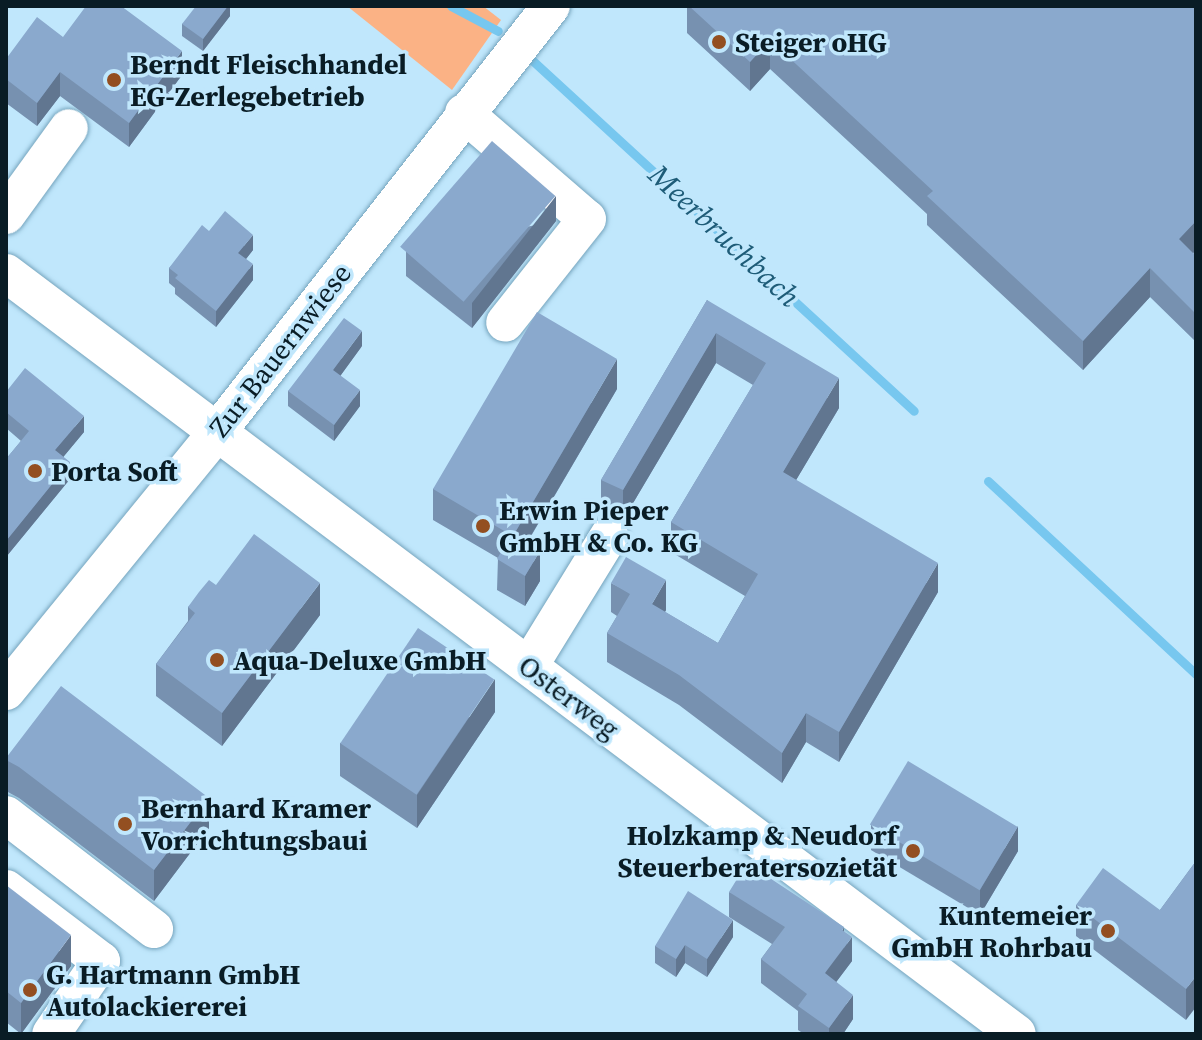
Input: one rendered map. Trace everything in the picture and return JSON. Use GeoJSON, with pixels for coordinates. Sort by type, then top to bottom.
{"type":"FeatureCollection","features":[{"type":"Feature","properties":{"kind":"street","name":"Zur Bauernwiese"},"geometry":{"type":"LineString","coordinates":[[6,691],[217,432],[543,11]]}},
{"type":"Feature","properties":{"kind":"street"},"geometry":{"type":"LineString","coordinates":[[464,113],[587,219],[505,323]]}},
{"type":"Feature","properties":{"kind":"street"},"geometry":{"type":"LineString","coordinates":[[6,215],[69,128]]}},
{"type":"Feature","properties":{"kind":"street","name":"Osterweg"},"geometry":{"type":"LineString","coordinates":[[6,273],[1017,1034]]}},
{"type":"Feature","properties":{"kind":"street"},"geometry":{"type":"LineString","coordinates":[[529,666],[609,536]]}},
{"type":"Feature","properties":{"kind":"street"},"geometry":{"type":"LineString","coordinates":[[6,815],[154,929]]}},
{"type":"Feature","properties":{"kind":"street"},"geometry":{"type":"LineString","coordinates":[[6,889],[101,961],[51,1034]]}},
{"type":"Feature","properties":{"kind":"shaded area"},"geometry":{"type":"Polygon","coordinates":[[[347,6],[483,6],[501,20],[452,90],[347,6]]]}},
{"type":"Feature","properties":{"kind":"building"},"geometry":{"type":"Polygon","coordinates":[[[86,6],[121,6],[182,51],[129,123],[60,72],[37,103],[6,79],[6,59],[37,17],[63,37],[86,6]]]}},
{"type":"Feature","properties":{"kind":"building"},"geometry":{"type":"Polygon","coordinates":[[[196,6],[228,6],[203,39],[182,24],[196,6]]]}},
{"type":"Feature","properties":{"kind":"building"},"geometry":{"type":"Polygon","coordinates":[[[689,6],[1196,6],[1196,221],[1179,239],[1196,256],[1196,314],[1150,268],[1083,341],[927,196],[933,191],[770,40],[750,62],[689,6]]]}},
{"type":"Feature","properties":{"kind":"building"},"geometry":{"type":"Polygon","coordinates":[[[492,141],[555,196],[464,302],[400,247],[492,141]]]}},
{"type":"Feature","properties":{"kind":"building"},"geometry":{"type":"Polygon","coordinates":[[[225,211],[253,235],[238,253],[253,264],[216,311],[175,278],[178,275],[169,268],[202,225],[209,231],[225,211]]]}},
{"type":"Feature","properties":{"kind":"building"},"geometry":{"type":"Polygon","coordinates":[[[707,300],[839,378],[783,472],[938,563],[839,732],[806,713],[782,753],[679,675],[607,633],[630,594],[611,583],[626,557],[666,580],[652,604],[718,643],[758,574],[671,522],[766,363],[716,333],[623,490],[601,480],[707,300]]]}},
{"type":"Feature","properties":{"kind":"building"},"geometry":{"type":"Polygon","coordinates":[[[537,312],[617,359],[513,536],[540,551],[525,576],[497,559],[511,535],[433,489],[537,312]]]}},
{"type":"Feature","properties":{"kind":"building"},"geometry":{"type":"Polygon","coordinates":[[[344,318],[362,331],[333,370],[360,390],[334,425],[288,391],[344,318]]]}},
{"type":"Feature","properties":{"kind":"building","name":"Porta Soft"},"geometry":{"type":"Polygon","coordinates":[[[25,368],[84,416],[55,450],[70,462],[6,541],[6,459],[29,431],[6,412],[6,392],[25,368]]]}},
{"type":"Feature","properties":{"kind":"building","name":"Aqua-Deluxe GmbH"},"geometry":{"type":"Polygon","coordinates":[[[254,534],[320,583],[222,713],[156,664],[195,613],[188,607],[199,592],[209,580],[216,585],[254,534]]]}},
{"type":"Feature","properties":{"kind":"building"},"geometry":{"type":"Polygon","coordinates":[[[418,628],[494,679],[417,795],[340,743],[418,628]]]}},
{"type":"Feature","properties":{"kind":"building"},"geometry":{"type":"Polygon","coordinates":[[[61,686],[209,798],[154,870],[6,760],[61,686]]]}},
{"type":"Feature","properties":{"kind":"building"},"geometry":{"type":"Polygon","coordinates":[[[908,761],[1018,827],[980,890],[870,824],[908,761]]]}},
{"type":"Feature","properties":{"kind":"building"},"geometry":{"type":"Polygon","coordinates":[[[1196,861],[1196,976],[1186,989],[1076,905],[1103,868],[1160,910],[1196,861]]]}},
{"type":"Feature","properties":{"kind":"building"},"geometry":{"type":"Polygon","coordinates":[[[747,863],[844,927],[842,930],[852,937],[825,973],[853,995],[829,1028],[798,1006],[807,994],[761,959],[785,927],[729,892],[747,863]]]}},
{"type":"Feature","properties":{"kind":"building","name":"G. Hartmann GmbH Autolackiererei"},"geometry":{"type":"Polygon","coordinates":[[[6,885],[71,935],[21,1003],[6,991],[6,885]]]}},
{"type":"Feature","properties":{"kind":"building"},"geometry":{"type":"Polygon","coordinates":[[[688,891],[733,920],[707,959],[685,945],[676,959],[655,946],[688,891]]]}},
{"type":"Feature","properties":{"kind":"waterway","name":"Meerbruchbach"},"geometry":{"type":"LineString","coordinates":[[451,6],[498,31]]}},
{"type":"Feature","properties":{"kind":"waterway","name":"Meerbruchbach"},"geometry":{"type":"LineString","coordinates":[[533,61],[914,411]]}},
{"type":"Feature","properties":{"kind":"waterway","name":"Meerbruchbach"},"geometry":{"type":"LineString","coordinates":[[988,481],[1196,674]]}},
{"type":"Feature","properties":{"kind":"place","name":"Steiger oHG"},"geometry":{"type":"Point","coordinates":[719,42]}},
{"type":"Feature","properties":{"kind":"place","name":"Berndt Fleischhandel EG-Zerlegebetrieb"},"geometry":{"type":"Point","coordinates":[114,80]}},
{"type":"Feature","properties":{"kind":"place","name":"Porta Soft"},"geometry":{"type":"Point","coordinates":[35,471]}},
{"type":"Feature","properties":{"kind":"place","name":"Erwin Pieper GmbH & Co. KG"},"geometry":{"type":"Point","coordinates":[483,526]}},
{"type":"Feature","properties":{"kind":"place","name":"Aqua-Deluxe GmbH"},"geometry":{"type":"Point","coordinates":[217,660]}},
{"type":"Feature","properties":{"kind":"place","name":"Bernhard Kramer Vorrichtungsbaui"},"geometry":{"type":"Point","coordinates":[125,824]}},
{"type":"Feature","properties":{"kind":"place","name":"Holzkamp & Neudorf Steuerberatersozietät"},"geometry":{"type":"Point","coordinates":[913,851]}},
{"type":"Feature","properties":{"kind":"place","name":"Kuntemeier GmbH Rohrbau"},"geometry":{"type":"Point","coordinates":[1108,931]}},
{"type":"Feature","properties":{"kind":"place","name":"G. Hartmann GmbH Autolackiererei"},"geometry":{"type":"Point","coordinates":[30,990]}}]}
